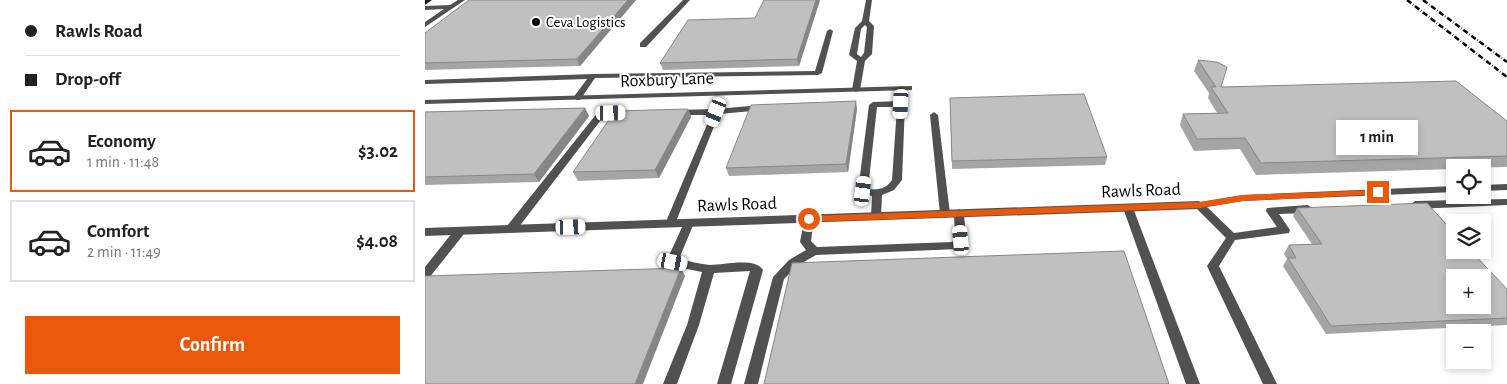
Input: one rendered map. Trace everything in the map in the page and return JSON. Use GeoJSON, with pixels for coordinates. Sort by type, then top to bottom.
{"type":"FeatureCollection","features":[{"type":"Feature","properties":{"kind":"main road"},"geometry":{"type":"LineString","coordinates":[[425,3],[429,0]]}},
{"type":"Feature","properties":{"kind":"street"},"geometry":{"type":"LineString","coordinates":[[425,25],[462,0]]}},
{"type":"Feature","properties":{"kind":"street"},"geometry":{"type":"LineString","coordinates":[[643,45],[687,0]]}},
{"type":"Feature","properties":{"kind":"street"},"geometry":{"type":"LineString","coordinates":[[861,60],[853,55],[858,28],[865,22],[869,0]]}},
{"type":"Feature","properties":{"kind":"street"},"geometry":{"type":"LineString","coordinates":[[425,8],[452,7]]}},
{"type":"Feature","properties":{"kind":"street"},"geometry":{"type":"LineString","coordinates":[[856,90],[861,60],[868,54],[871,26],[865,22]]}},
{"type":"Feature","properties":{"kind":"street"},"geometry":{"type":"LineString","coordinates":[[425,82],[593,76],[818,73],[830,32]]}},
{"type":"Feature","properties":{"kind":"street"},"geometry":{"type":"LineString","coordinates":[[577,98],[593,76]]}},
{"type":"Feature","properties":{"kind":"street","name":"Roxbury Lane"},"geometry":{"type":"LineString","coordinates":[[425,102],[909,88]]}},
{"type":"Feature","properties":{"kind":"street"},"geometry":{"type":"LineString","coordinates":[[901,104],[897,180],[892,188],[877,194],[863,191],[873,105],[901,104]]}},
{"type":"Feature","properties":{"kind":"street"},"geometry":{"type":"LineString","coordinates":[[667,112],[716,112],[774,107]]}},
{"type":"Feature","properties":{"kind":"street"},"geometry":{"type":"LineString","coordinates":[[511,229],[601,114],[639,112]]}},
{"type":"Feature","properties":{"kind":"street"},"geometry":{"type":"LineString","coordinates":[[670,224],[716,112]]}},
{"type":"Feature","properties":{"kind":"street"},"geometry":{"type":"LineString","coordinates":[[934,115],[945,214]]}},
{"type":"Feature","properties":{"kind":"street"},"geometry":{"type":"LineString","coordinates":[[1491,188],[1507,187]]}},
{"type":"Feature","properties":{"kind":"street","name":"Rawls Road"},"geometry":{"type":"LineString","coordinates":[[425,232],[1128,208],[1199,205],[1243,198],[1446,189]]}},
{"type":"Feature","properties":{"kind":"street"},"geometry":{"type":"LineString","coordinates":[[876,216],[877,194]]}},
{"type":"Feature","properties":{"kind":"street"},"geometry":{"type":"LineString","coordinates":[[1409,206],[1507,202]]}},
{"type":"Feature","properties":{"kind":"street"},"geometry":{"type":"LineString","coordinates":[[1199,205],[1232,237]]}},
{"type":"Feature","properties":{"kind":"street"},"geometry":{"type":"LineString","coordinates":[[1128,208],[1193,384]]}},
{"type":"Feature","properties":{"kind":"street"},"geometry":{"type":"LineString","coordinates":[[1270,384],[1213,266],[1232,237],[1285,230],[1271,211],[1320,209]]}},
{"type":"Feature","properties":{"kind":"street"},"geometry":{"type":"LineString","coordinates":[[751,384],[779,277],[793,263],[814,251],[955,246],[961,240],[959,214]]}},
{"type":"Feature","properties":{"kind":"street"},"geometry":{"type":"LineString","coordinates":[[809,219],[805,242],[814,251]]}},
{"type":"Feature","properties":{"kind":"street"},"geometry":{"type":"LineString","coordinates":[[689,223],[673,262],[709,269],[751,267],[757,270],[724,384]]}},
{"type":"Feature","properties":{"kind":"street"},"geometry":{"type":"LineString","coordinates":[[425,274],[460,231]]}},
{"type":"Feature","properties":{"kind":"street"},"geometry":{"type":"LineString","coordinates":[[670,384],[693,325],[709,269]]}},
{"type":"Feature","properties":{"kind":"building","name":"Ceva Logistics"},"geometry":{"type":"Polygon","coordinates":[[[469,0],[628,0],[577,59],[425,63],[425,33],[469,0]]]}},
{"type":"Feature","properties":{"kind":"building"},"geometry":{"type":"Polygon","coordinates":[[[764,0],[816,0],[797,59],[660,63],[688,20],[755,18],[764,0]]]}},
{"type":"Feature","properties":{"kind":"building"},"geometry":{"type":"Polygon","coordinates":[[[1198,60],[1217,62],[1227,67],[1221,87],[1456,81],[1507,121],[1507,156],[1261,163],[1245,138],[1197,139],[1183,114],[1228,113],[1211,87],[1216,87],[1198,60]]]}},
{"type":"Feature","properties":{"kind":"building"},"geometry":{"type":"Polygon","coordinates":[[[1084,94],[1107,157],[952,161],[950,98],[1084,94]]]}},
{"type":"Feature","properties":{"kind":"building"},"geometry":{"type":"Polygon","coordinates":[[[856,101],[846,164],[726,168],[751,105],[856,101]]]}},
{"type":"Feature","properties":{"kind":"building"},"geometry":{"type":"Polygon","coordinates":[[[585,108],[534,174],[425,177],[425,112],[585,108]]]}},
{"type":"Feature","properties":{"kind":"building"},"geometry":{"type":"Polygon","coordinates":[[[688,109],[655,170],[573,172],[615,111],[688,109]]]}},
{"type":"Feature","properties":{"kind":"building"},"geometry":{"type":"Polygon","coordinates":[[[1427,203],[1446,224],[1446,259],[1479,259],[1488,269],[1446,269],[1446,314],[1491,314],[1491,272],[1507,289],[1507,318],[1331,326],[1288,258],[1296,258],[1289,245],[1322,244],[1297,208],[1427,203]]]}},
{"type":"Feature","properties":{"kind":"building"},"geometry":{"type":"Polygon","coordinates":[[[1124,251],[1169,384],[764,384],[792,263],[1124,251]]]}},
{"type":"Feature","properties":{"kind":"building"},"geometry":{"type":"Polygon","coordinates":[[[681,268],[635,384],[425,384],[425,276],[681,268]]]}},
{"type":"Feature","properties":{"kind":"railway"},"geometry":{"type":"LineString","coordinates":[[1407,0],[1507,77]]}},
{"type":"Feature","properties":{"kind":"railway"},"geometry":{"type":"LineString","coordinates":[[1423,0],[1507,62]]}},
{"type":"Feature","properties":{"kind":"place","name":"Ceva Logistics"},"geometry":{"type":"Point","coordinates":[536,22]}},
{"type":"Feature","properties":{"kind":"route"},"geometry":{"type":"LineString","coordinates":[[809,219],[1199,205],[1243,198],[1378,192]]}}]}
